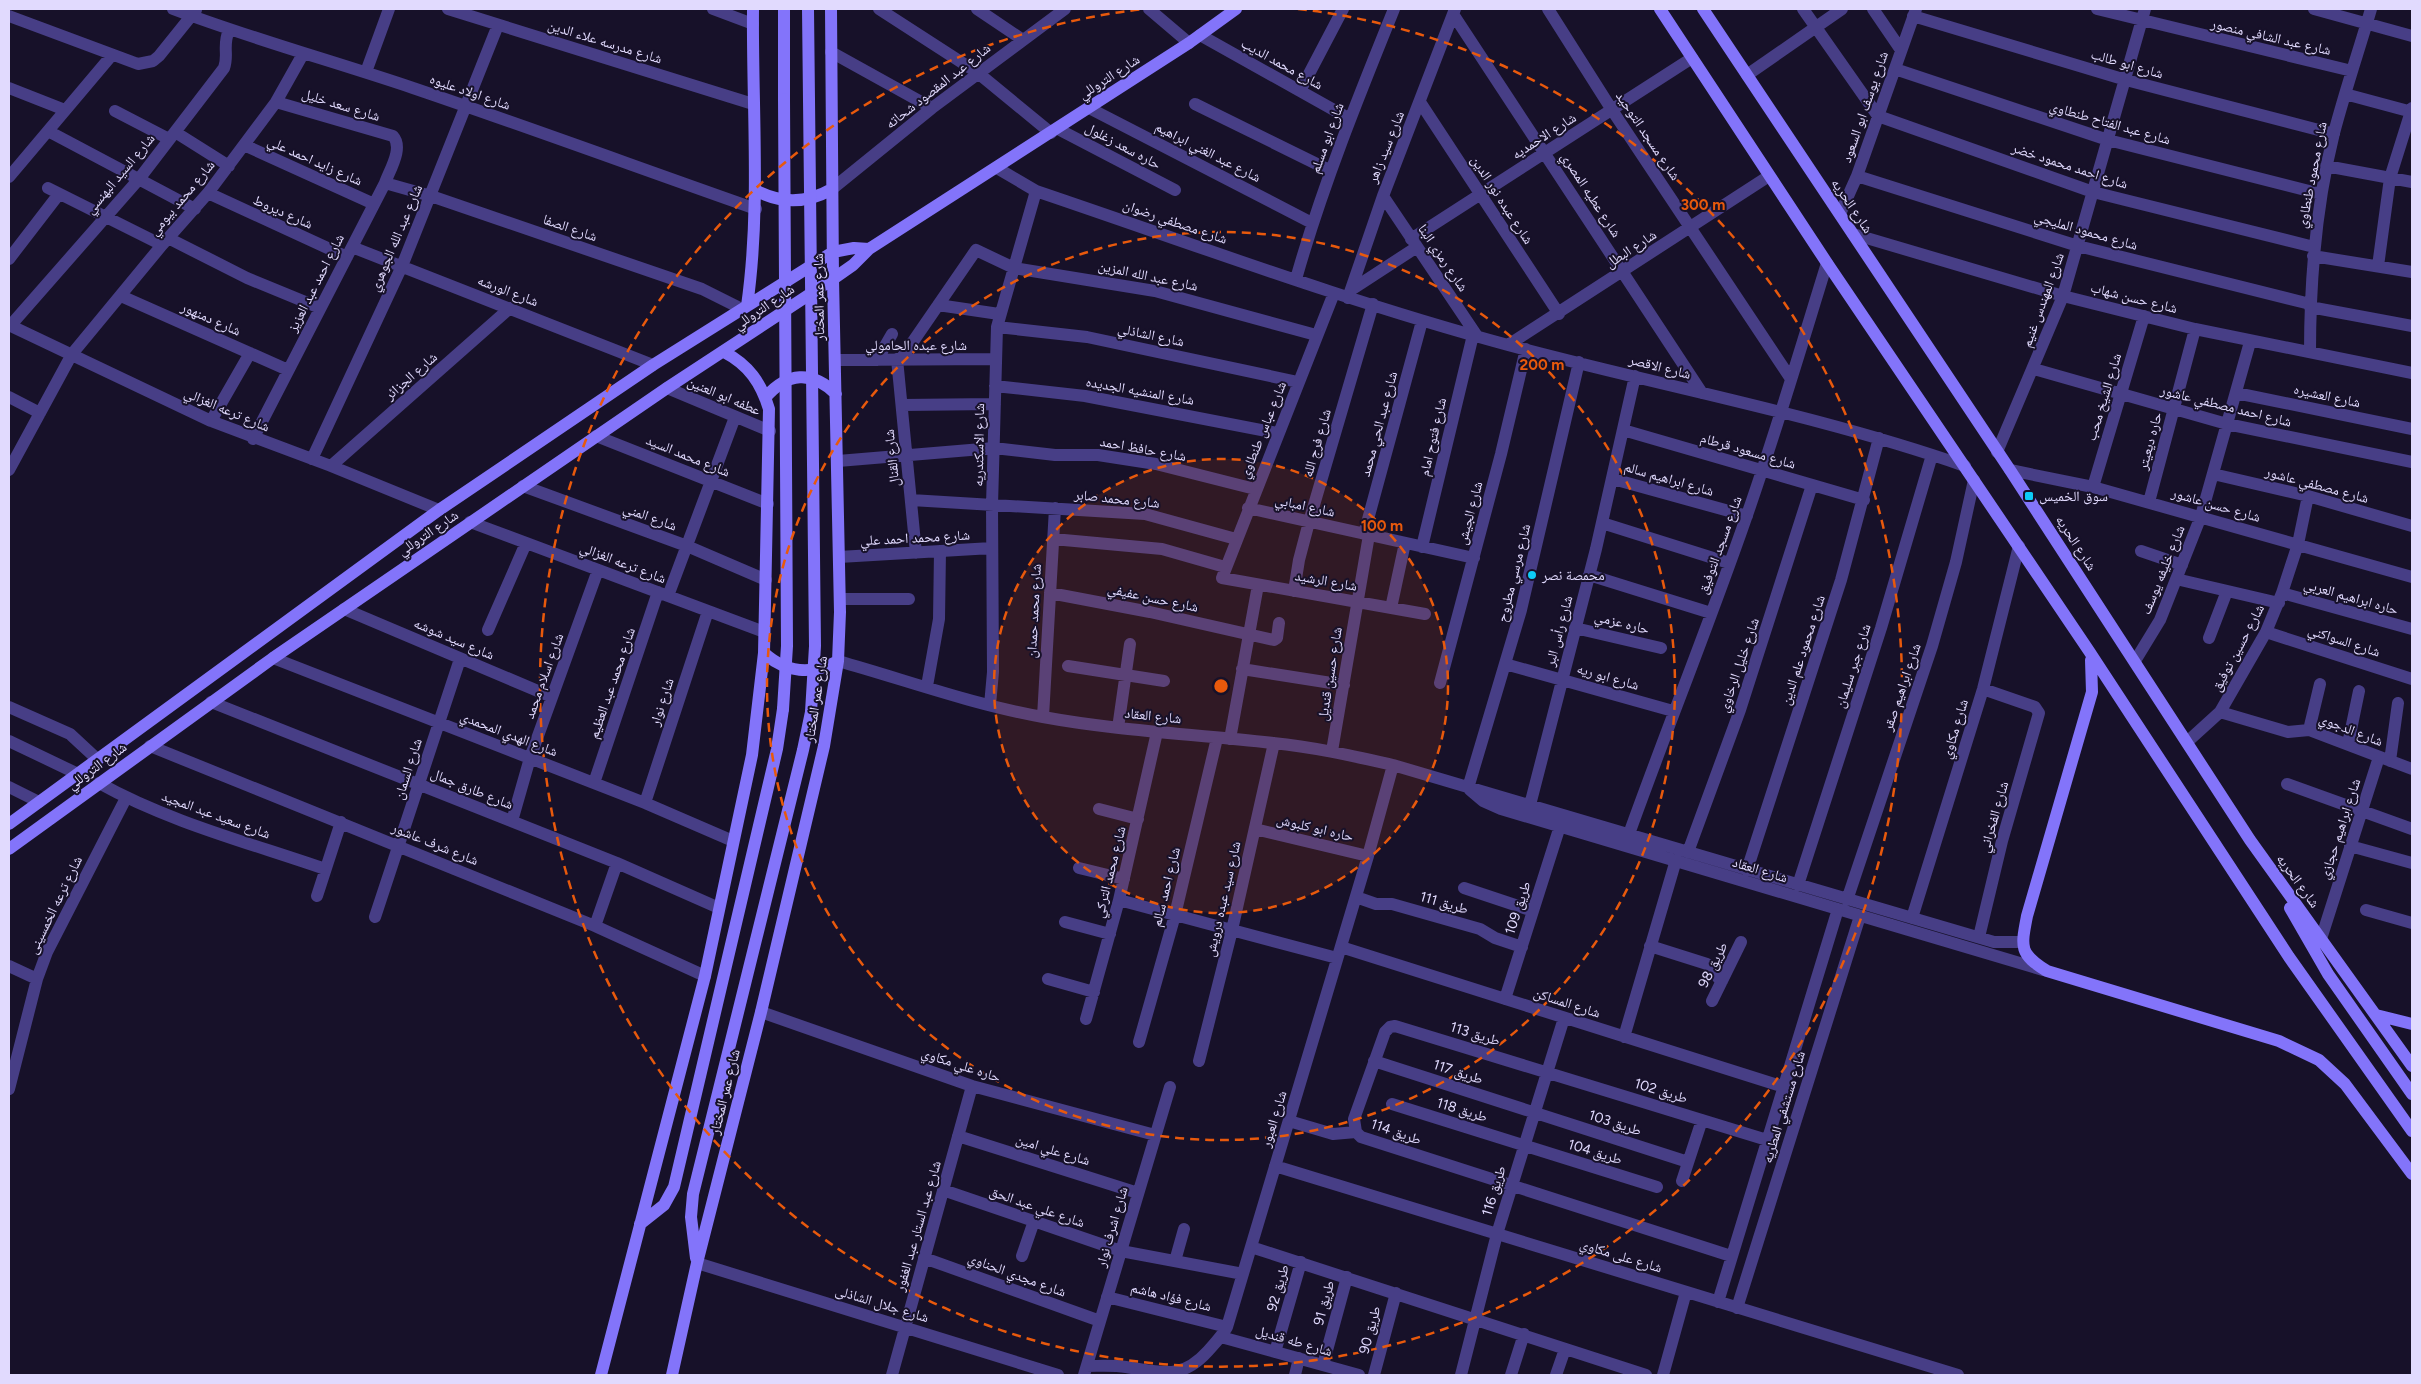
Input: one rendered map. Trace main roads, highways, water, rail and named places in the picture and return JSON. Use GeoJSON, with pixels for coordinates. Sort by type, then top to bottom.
{"type":"FeatureCollection","features":[{"type":"Feature","properties":{"kind":"main road"},"geometry":{"type":"LineString","coordinates":[[744,308],[756,209],[753,9]]}},
{"type":"Feature","properties":{"kind":"main road"},"geometry":{"type":"LineString","coordinates":[[640,1224],[664,1205],[674,1187],[777,750],[783,709],[787,646],[784,9]]}},
{"type":"Feature","properties":{"kind":"main road"},"geometry":{"type":"LineString","coordinates":[[697,1263],[692,1240],[693,1194],[811,712],[815,636],[808,9]]}},
{"type":"Feature","properties":{"kind":"main road","name":"شارع عمر المختار"},"geometry":{"type":"LineString","coordinates":[[672,1375],[697,1263],[761,1012],[824,746],[838,661],[840,558],[833,279],[830,9]]}},
{"type":"Feature","properties":{"kind":"main road","name":"شارع التروللي"},"geometry":{"type":"LineString","coordinates":[[9,849],[273,658],[470,522],[667,388],[833,279],[853,265],[869,249],[1189,43],[1236,9]]}},
{"type":"Feature","properties":{"kind":"main road"},"geometry":{"type":"LineString","coordinates":[[1660,9],[1827,263],[2089,651],[2289,957],[2412,1131]]}},
{"type":"Feature","properties":{"kind":"main road","name":"شارع الحريه"},"geometry":{"type":"LineString","coordinates":[[1703,9],[2010,470],[2250,840],[2412,1066]]}},
{"type":"Feature","properties":{"kind":"main road"},"geometry":{"type":"LineString","coordinates":[[755,190],[776,199],[799,201],[822,195],[832,189]]}},
{"type":"Feature","properties":{"kind":"main road","name":"شارع التروللي"},"geometry":{"type":"LineString","coordinates":[[9,824],[439,510],[653,365],[833,252],[854,248],[869,249]]}},
{"type":"Feature","properties":{"kind":"main road"},"geometry":{"type":"LineString","coordinates":[[601,1375],[705,976],[752,755],[764,653],[769,409],[762,388],[750,370],[724,352]]}},
{"type":"Feature","properties":{"kind":"main road"},"geometry":{"type":"LineString","coordinates":[[765,398],[774,387],[786,380],[800,377],[813,379],[826,385],[836,394]]}},
{"type":"Feature","properties":{"kind":"main road"},"geometry":{"type":"LineString","coordinates":[[284,624],[296,642]]}},
{"type":"Feature","properties":{"kind":"main road"},"geometry":{"type":"LineString","coordinates":[[2089,651],[2093,672],[2092,692],[2027,916],[2022,942],[2024,954],[2047,971],[2279,1041],[2319,1060],[2345,1084],[2412,1174]]}},
{"type":"Feature","properties":{"kind":"main road"},"geometry":{"type":"LineString","coordinates":[[764,653],[782,666],[805,671],[817,670],[838,661]]}},
{"type":"Feature","properties":{"kind":"main road"},"geometry":{"type":"LineString","coordinates":[[2250,840],[2328,974],[2412,1094]]}},
{"type":"Feature","properties":{"kind":"main road"},"geometry":{"type":"LineString","coordinates":[[2376,1015],[2412,1024]]}},
{"type":"Feature","properties":{"kind":"place","name":"سوق الخميس"},"geometry":{"type":"Point","coordinates":[2029,496]}},
{"type":"Feature","properties":{"kind":"place","name":"محمصة نصر"},"geometry":{"type":"Point","coordinates":[1532,575]}}]}
